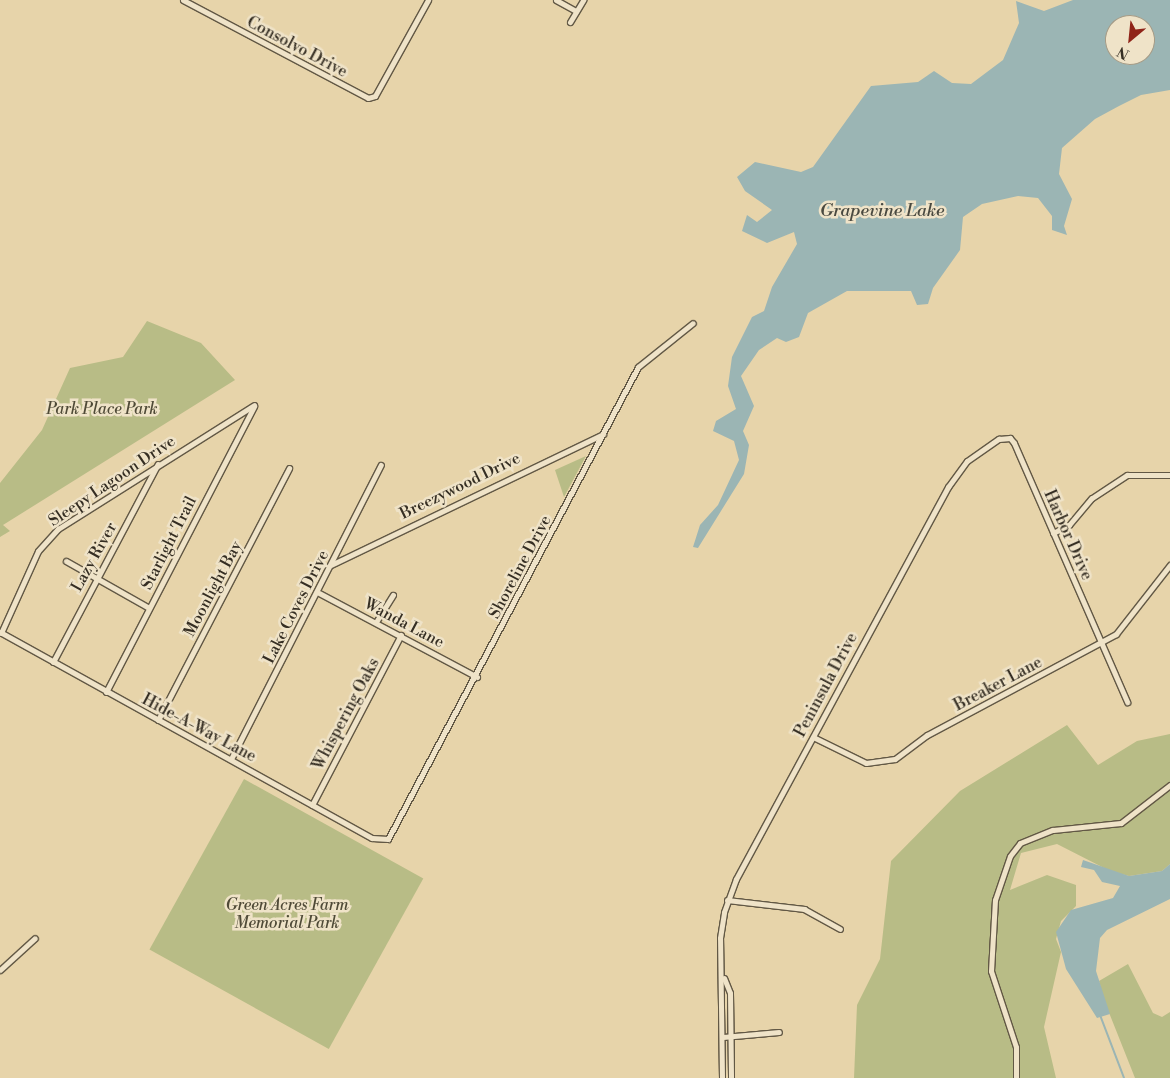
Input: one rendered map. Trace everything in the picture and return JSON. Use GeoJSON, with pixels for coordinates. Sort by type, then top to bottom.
{"type":"FeatureCollection","features":[{"type":"Feature","properties":{"kind":"street","name":"Consolvo Drive"},"geometry":{"type":"LineString","coordinates":[[183,0],[361,96],[375,96],[428,0]]}},
{"type":"Feature","properties":{"kind":"street"},"geometry":{"type":"LineString","coordinates":[[556,0],[576,11]]}},
{"type":"Feature","properties":{"kind":"street"},"geometry":{"type":"LineString","coordinates":[[570,22],[583,0]]}},
{"type":"Feature","properties":{"kind":"street","name":"Shoreline Drive"},"geometry":{"type":"LineString","coordinates":[[388,839],[477,677],[642,360],[694,322]]}},
{"type":"Feature","properties":{"kind":"street","name":"Sleepy Lagoon Drive"},"geometry":{"type":"LineString","coordinates":[[0,632],[46,542],[58,530],[158,464],[254,405]]}},
{"type":"Feature","properties":{"kind":"street","name":"Starlight Trail"},"geometry":{"type":"LineString","coordinates":[[106,692],[254,405]]}},
{"type":"Feature","properties":{"kind":"street","name":"Breezywood Drive"},"geometry":{"type":"LineString","coordinates":[[331,565],[603,434]]}},
{"type":"Feature","properties":{"kind":"street","name":"Harbor Drive"},"geometry":{"type":"LineString","coordinates":[[1010,438],[1104,641],[1127,702]]}},
{"type":"Feature","properties":{"kind":"street","name":"Peninsula Drive"},"geometry":{"type":"LineString","coordinates":[[722,1078],[724,978],[720,938],[727,900],[959,468],[998,439],[1010,438]]}},
{"type":"Feature","properties":{"kind":"street","name":"Lazy River"},"geometry":{"type":"LineString","coordinates":[[53,662],[158,464]]}},
{"type":"Feature","properties":{"kind":"street","name":"Lake Coves Drive"},"geometry":{"type":"LineString","coordinates":[[231,759],[319,592],[381,466]]}},
{"type":"Feature","properties":{"kind":"street","name":"Moonlight Bay"},"geometry":{"type":"LineString","coordinates":[[158,720],[289,468]]}},
{"type":"Feature","properties":{"kind":"street"},"geometry":{"type":"LineString","coordinates":[[1053,533],[1069,525],[1092,498],[1127,475],[1170,475]]}},
{"type":"Feature","properties":{"kind":"street"},"geometry":{"type":"LineString","coordinates":[[66,561],[149,608]]}},
{"type":"Feature","properties":{"kind":"street","name":"Breaker Lane"},"geometry":{"type":"LineString","coordinates":[[813,737],[866,763],[887,762],[927,735],[1104,641],[1124,626],[1170,565]]}},
{"type":"Feature","properties":{"kind":"street","name":"Wanda Lane"},"geometry":{"type":"LineString","coordinates":[[319,592],[477,677]]}},
{"type":"Feature","properties":{"kind":"street"},"geometry":{"type":"LineString","coordinates":[[376,622],[393,595]]}},
{"type":"Feature","properties":{"kind":"street","name":"Hide-A-Way Lane"},"geometry":{"type":"LineString","coordinates":[[0,632],[374,839],[388,839]]}},
{"type":"Feature","properties":{"kind":"street","name":"Whispering Oaks"},"geometry":{"type":"LineString","coordinates":[[312,805],[401,635]]}},
{"type":"Feature","properties":{"kind":"street"},"geometry":{"type":"LineString","coordinates":[[1016,1078],[1016,1048],[991,971],[995,900],[1010,856],[1020,843],[1056,829],[1121,823],[1170,785]]}},
{"type":"Feature","properties":{"kind":"street"},"geometry":{"type":"LineString","coordinates":[[727,900],[804,909],[840,929]]}},
{"type":"Feature","properties":{"kind":"street"},"geometry":{"type":"LineString","coordinates":[[0,970],[35,938]]}},
{"type":"Feature","properties":{"kind":"street","name":"Peninsula Drive"},"geometry":{"type":"LineString","coordinates":[[724,978],[730,993],[733,1035],[731,1078]]}},
{"type":"Feature","properties":{"kind":"street"},"geometry":{"type":"LineString","coordinates":[[723,1037],[779,1032]]}},
{"type":"Feature","properties":{"kind":"green space","name":"Park Place Park"},"geometry":{"type":"Polygon","coordinates":[[[147,321],[201,343],[235,380],[3,525],[10,531],[0,537],[0,483],[42,430],[70,368],[123,357],[147,321]]]}},
{"type":"Feature","properties":{"kind":"green space"},"geometry":{"type":"Polygon","coordinates":[[[586,456],[564,497],[555,470],[586,456]]]}},
{"type":"Feature","properties":{"kind":"green space"},"geometry":{"type":"Polygon","coordinates":[[[1067,725],[1098,765],[1137,741],[1170,734],[1170,864],[1162,871],[1129,876],[1110,871],[1057,844],[1021,853],[1010,890],[1047,875],[1076,885],[1076,906],[1061,921],[1056,939],[1061,952],[1044,1027],[1056,1078],[854,1078],[857,1005],[880,959],[891,861],[960,791],[1067,725]]]}},
{"type":"Feature","properties":{"kind":"green space","name":"Green Acres Farm Memorial Park"},"geometry":{"type":"Polygon","coordinates":[[[244,779],[423,878],[329,1049],[149,950],[244,779]]]}},
{"type":"Feature","properties":{"kind":"green space"},"geometry":{"type":"Polygon","coordinates":[[[1128,964],[1153,1013],[1162,1017],[1170,1012],[1170,1078],[1135,1078],[1104,1000],[1099,981],[1128,964]]]}},
{"type":"Feature","properties":{"kind":"water","name":"Grapevine Lake"},"geometry":{"type":"Polygon","coordinates":[[[1073,0],[1170,0],[1170,90],[1141,95],[1119,106],[1095,119],[1062,148],[1059,174],[1072,199],[1064,226],[1067,235],[1052,230],[1052,216],[1038,198],[1018,196],[982,204],[963,217],[960,250],[933,288],[928,304],[917,305],[911,291],[847,291],[808,313],[799,337],[786,342],[777,338],[759,350],[741,376],[754,406],[743,431],[749,445],[744,474],[698,548],[693,547],[700,525],[718,505],[739,460],[734,441],[713,431],[716,421],[736,409],[728,386],[732,357],[752,317],[764,311],[772,287],[797,244],[794,232],[767,243],[742,231],[747,215],[757,222],[772,210],[745,191],[737,177],[755,162],[801,172],[813,167],[871,86],[918,82],[934,71],[952,83],[971,84],[1003,60],[1019,23],[1016,1],[1044,11],[1073,0]]]}},
{"type":"Feature","properties":{"kind":"water"},"geometry":{"type":"Polygon","coordinates":[[[1083,860],[1129,876],[1162,871],[1170,864],[1170,899],[1107,930],[1100,938],[1096,971],[1110,1014],[1097,1018],[1066,969],[1056,932],[1071,910],[1113,898],[1120,886],[1102,882],[1094,870],[1081,867],[1083,860]]]}},
{"type":"Feature","properties":{"kind":"waterway"},"geometry":{"type":"LineString","coordinates":[[1100,1015],[1124,1078]]}}]}
